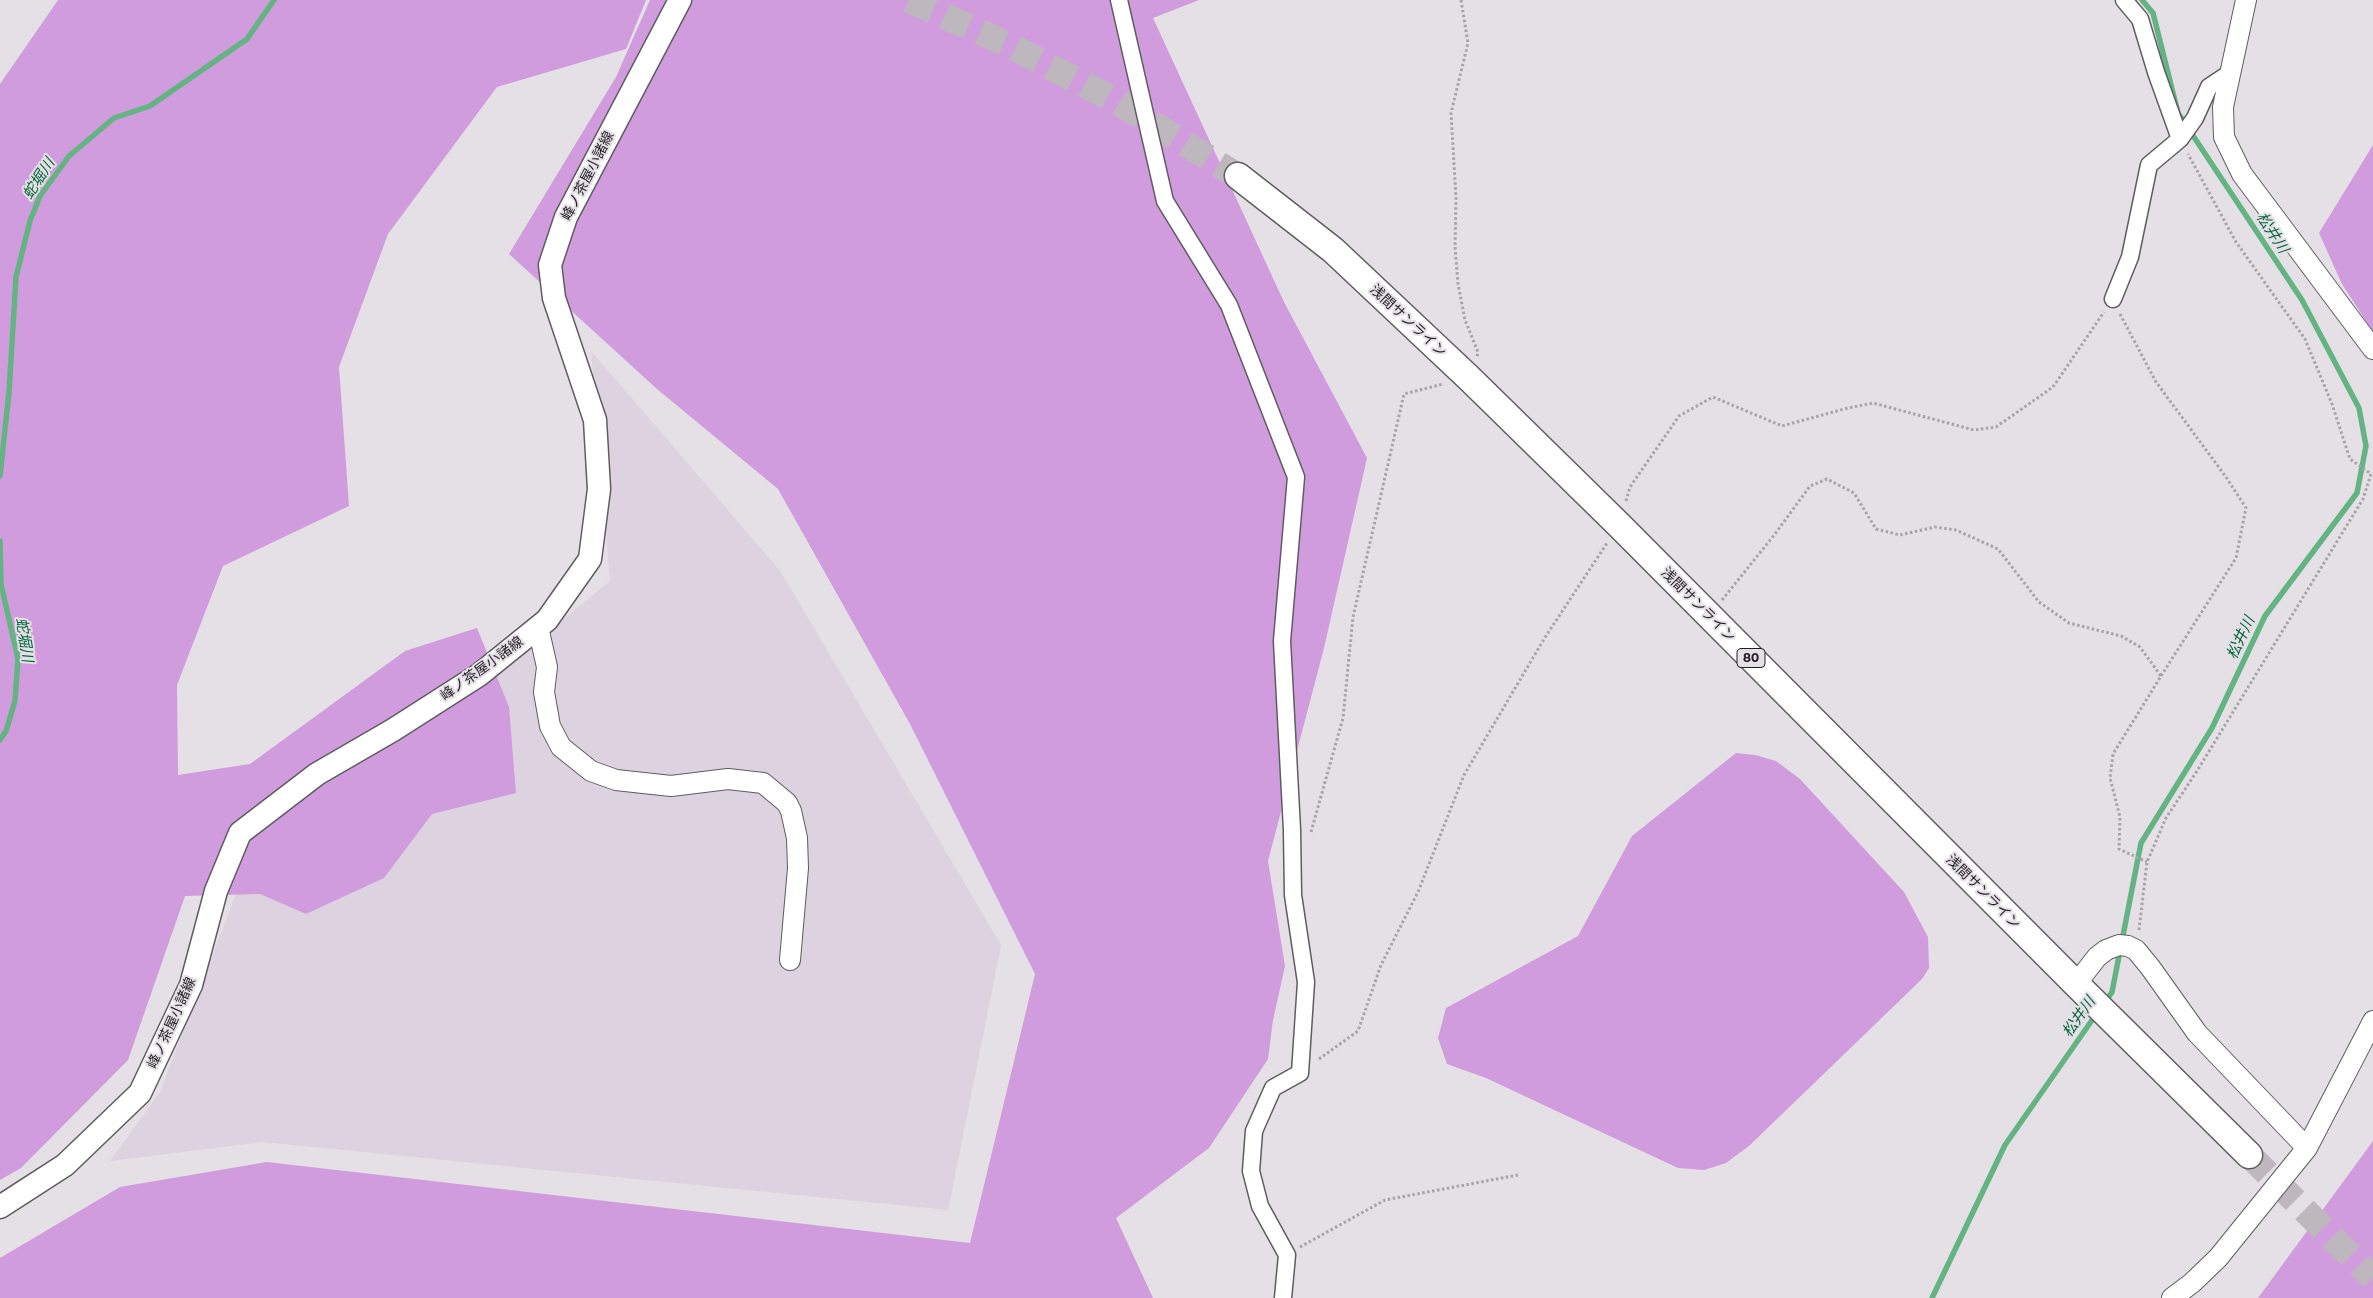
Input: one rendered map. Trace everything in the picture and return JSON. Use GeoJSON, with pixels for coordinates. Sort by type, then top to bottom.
{"type":"FeatureCollection","features":[{"type":"Feature","properties":{"kind":"main road","name":"峰ノ茶屋小諸線"},"geometry":{"type":"LineString","coordinates":[[0,1208],[65,1165],[140,1093],[191,984],[216,891],[240,833],[317,774],[393,730],[479,675],[547,620],[590,559],[599,489],[595,420],[554,298],[550,265],[566,217],[680,0]]}},
{"type":"Feature","properties":{"kind":"main road","name":"浅間サンライン"},"geometry":{"type":"LineString","coordinates":[[1238,176],[1333,250],[1469,378],[2076,984],[2250,1154]]}},
{"type":"Feature","properties":{"kind":"street"},"geometry":{"type":"LineString","coordinates":[[1119,0],[1164,201],[1229,305],[1296,477],[1282,642],[1292,830],[1292,895],[1306,982],[1300,1073],[1272,1088],[1254,1131],[1251,1171],[1260,1206],[1287,1254],[1283,1298]]}},
{"type":"Feature","properties":{"kind":"street"},"geometry":{"type":"LineString","coordinates":[[2124,0],[2140,19],[2156,72],[2180,138]]}},
{"type":"Feature","properties":{"kind":"street"},"geometry":{"type":"LineString","coordinates":[[2246,0],[2223,107],[2224,138],[2242,174],[2373,349]]}},
{"type":"Feature","properties":{"kind":"street"},"geometry":{"type":"LineString","coordinates":[[2113,299],[2130,257],[2149,165],[2180,138],[2195,118],[2208,87],[2230,73]]}},
{"type":"Feature","properties":{"kind":"street"},"geometry":{"type":"LineString","coordinates":[[538,628],[547,667],[544,692],[550,726],[561,747],[591,771],[616,780],[671,786],[728,780],[763,784],[787,803],[791,811],[797,838],[798,868],[790,960]]}},
{"type":"Feature","properties":{"kind":"street"},"geometry":{"type":"LineString","coordinates":[[2076,984],[2097,957],[2106,950],[2119,945],[2128,946],[2136,950],[2150,966],[2197,1033],[2307,1148]]}},
{"type":"Feature","properties":{"kind":"street"},"geometry":{"type":"LineString","coordinates":[[2172,1298],[2192,1283],[2218,1258],[2307,1148],[2373,1021]]}},
{"type":"Feature","properties":{"kind":"path"},"geometry":{"type":"LineString","coordinates":[[1308,839],[1343,718],[1353,617],[1404,394],[1469,378],[1478,352],[1465,320],[1458,284],[1455,247],[1456,198],[1451,113],[1468,43],[1461,0]]}},
{"type":"Feature","properties":{"kind":"path"},"geometry":{"type":"LineString","coordinates":[[2136,950],[2147,862],[2166,818],[2198,771],[2363,500],[2371,474],[2350,459],[2332,404],[2305,339],[2236,242],[2180,138]]}},
{"type":"Feature","properties":{"kind":"path"},"geometry":{"type":"LineString","coordinates":[[1300,1073],[1358,1030],[1381,965],[1418,892],[1464,775],[1544,639],[1618,525],[1630,487],[1678,416],[1713,397],[1782,426],[1873,403],[1974,430],[1996,427],[2053,388],[2113,299],[2156,382],[2226,476],[2246,508],[2236,558],[2113,754],[2110,778],[2120,818],[2120,849],[2147,862]]}},
{"type":"Feature","properties":{"kind":"path"},"geometry":{"type":"LineString","coordinates":[[1709,616],[1775,534],[1810,486],[1827,479],[1854,494],[1876,529],[1900,535],[1935,527],[1956,530],[1998,549],[2039,602],[2069,623],[2121,636],[2134,643],[2140,647],[2161,676]]}},
{"type":"Feature","properties":{"kind":"path"},"geometry":{"type":"LineString","coordinates":[[1287,1254],[1385,1200],[1518,1175]]}},
{"type":"Feature","properties":{"kind":"shaded area"},"geometry":{"type":"Polygon","coordinates":[[[58,0],[646,0],[626,49],[497,87],[388,234],[339,367],[349,506],[223,566],[177,685],[178,775],[250,764],[405,651],[477,628],[509,707],[516,793],[432,814],[384,878],[306,914],[260,894],[185,896],[128,1060],[21,1168],[0,1180],[0,84],[58,0]]]}},
{"type":"Feature","properties":{"kind":"shaded area"},"geometry":{"type":"Polygon","coordinates":[[[650,0],[1199,0],[1153,18],[1284,302],[1367,458],[1324,648],[1268,861],[1285,966],[1273,1020],[1268,1059],[1209,1148],[1116,1218],[1153,1298],[0,1298],[0,1258],[120,1187],[267,1162],[970,1243],[1035,974],[910,724],[778,489],[657,389],[509,254],[616,77],[650,0]]]}},
{"type":"Feature","properties":{"kind":"shaded area"},"geometry":{"type":"Polygon","coordinates":[[[2373,145],[2373,332],[2342,284],[2319,233],[2373,145]]]}},
{"type":"Feature","properties":{"kind":"shaded area"},"geometry":{"type":"Polygon","coordinates":[[[591,351],[781,572],[1001,945],[948,1210],[263,1142],[110,1161],[160,1092],[256,842],[410,745],[610,581],[591,351]]]}},
{"type":"Feature","properties":{"kind":"shaded area"},"geometry":{"type":"Polygon","coordinates":[[[1736,753],[1755,755],[1776,761],[1800,779],[1904,892],[1928,937],[1929,968],[1922,979],[1749,1146],[1726,1163],[1704,1170],[1678,1168],[1486,1078],[1447,1064],[1438,1038],[1446,1008],[1578,936],[1632,836],[1736,753]]]}},
{"type":"Feature","properties":{"kind":"shaded area"},"geometry":{"type":"Polygon","coordinates":[[[2373,1141],[2373,1298],[2258,1298],[2373,1141]]]}},
{"type":"Feature","properties":{"kind":"waterway","name":"蛇堀川"},"geometry":{"type":"LineString","coordinates":[[0,476],[9,392],[16,277],[30,221],[40,196],[69,156],[114,118],[150,106],[247,39],[274,0]]}},
{"type":"Feature","properties":{"kind":"waterway","name":"松井川"},"geometry":{"type":"LineString","coordinates":[[2104,1004],[2112,992],[2141,843],[2212,728],[2265,616],[2357,493],[2366,446],[2359,408],[2302,300],[2178,113],[2153,13],[2142,0]]}},
{"type":"Feature","properties":{"kind":"waterway","name":"蛇堀川"},"geometry":{"type":"LineString","coordinates":[[0,541],[1,584],[18,659],[15,701],[6,731],[0,740]]}},
{"type":"Feature","properties":{"kind":"waterway","name":"松井川"},"geometry":{"type":"LineString","coordinates":[[1932,1298],[2005,1145],[2097,1013]]}},
{"type":"Feature","properties":{"kind":"tunnel"},"geometry":{"type":"LineString","coordinates":[[909,0],[1011,46],[1116,101],[1238,176]]}},
{"type":"Feature","properties":{"kind":"tunnel"},"geometry":{"type":"LineString","coordinates":[[2249,1155],[2373,1278]]}}]}
